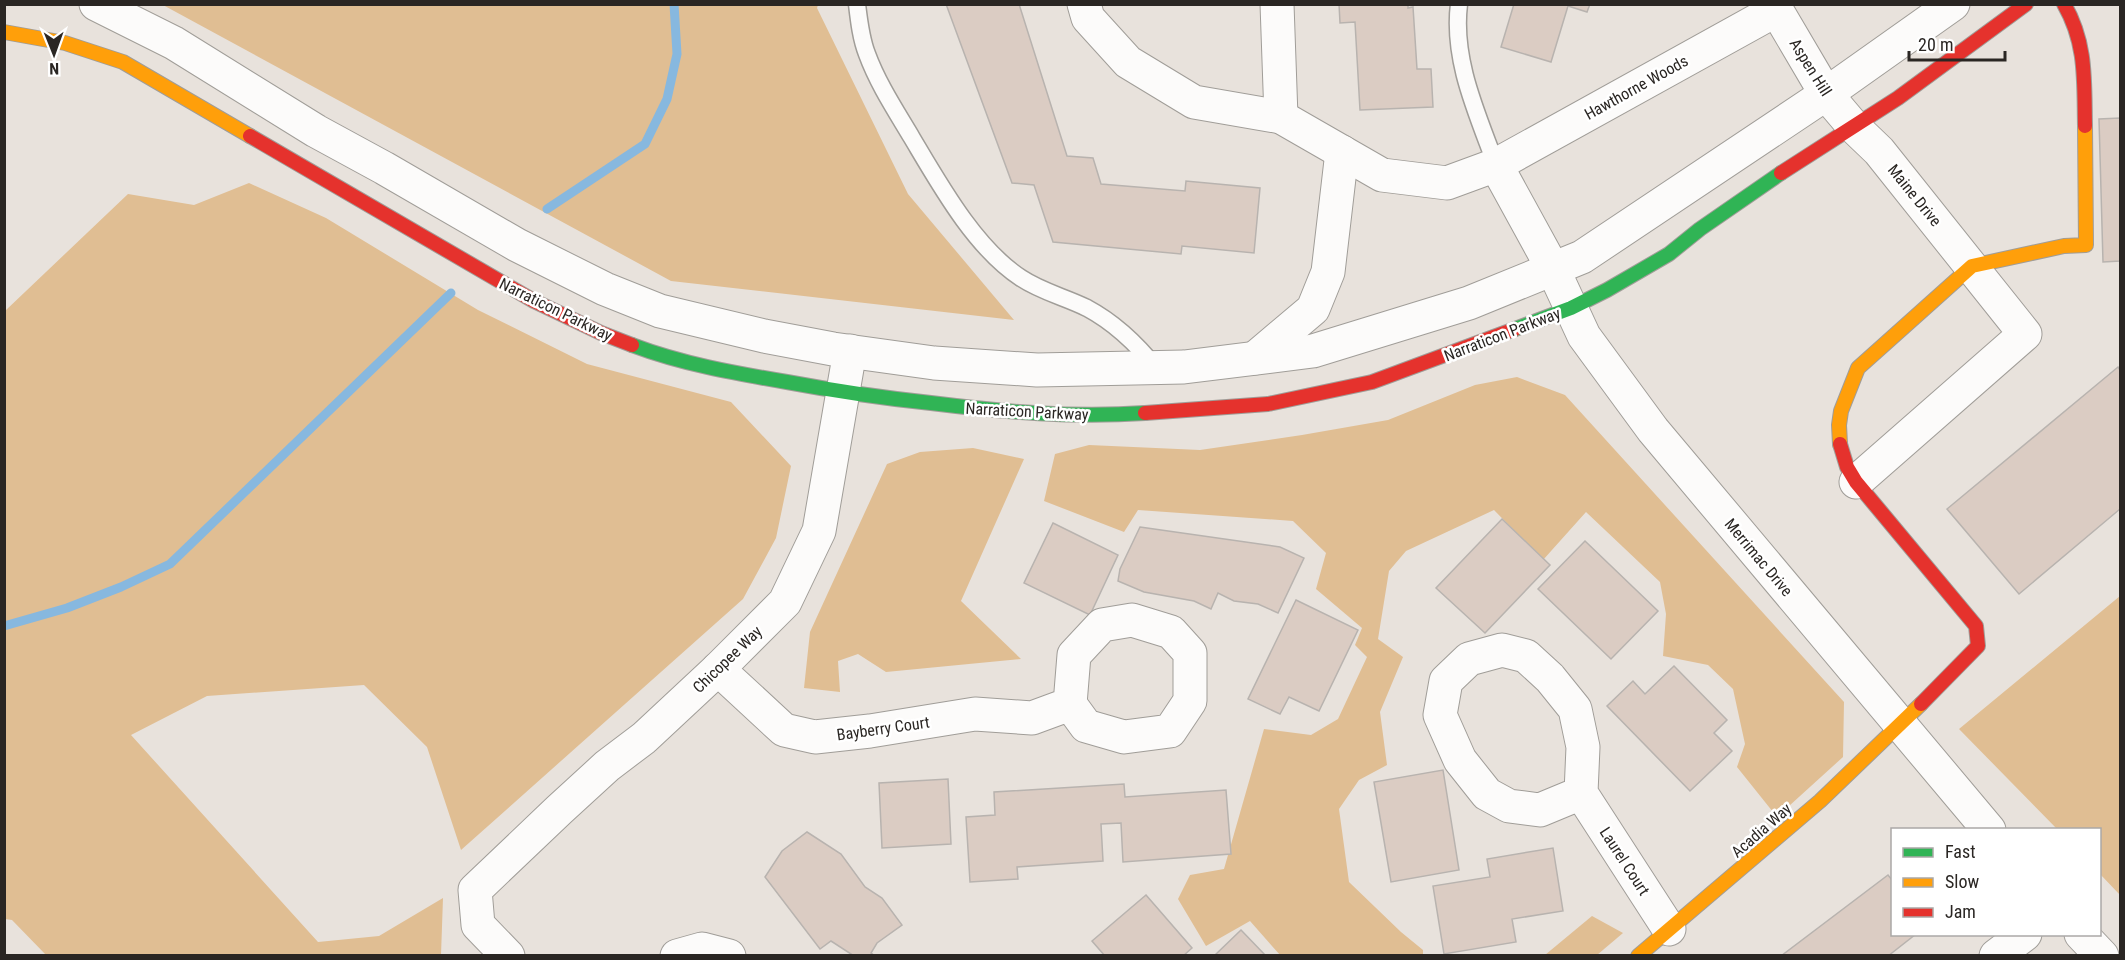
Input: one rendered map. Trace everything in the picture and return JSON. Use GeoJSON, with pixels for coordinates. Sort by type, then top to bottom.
{"type":"FeatureCollection","features":[{"type":"Feature","properties":{"kind":"street"},"geometry":{"type":"LineString","coordinates":[[96,4],[174,43],[316,131],[518,245],[605,289],[660,311],[764,336],[850,351],[934,363],[1037,370],[1184,367],[1313,351],[1469,303],[1582,257],[1826,94],[1953,4]]}},
{"type":"Feature","properties":{"kind":"street","name":"Hawthorne Woods"},"geometry":{"type":"LineString","coordinates":[[1084,4],[1088,18],[1128,62],[1194,102],[1281,117],[1382,175],[1447,183],[1496,165],[1774,7]]}},
{"type":"Feature","properties":{"kind":"street"},"geometry":{"type":"LineString","coordinates":[[1277,4],[1281,117]]}},
{"type":"Feature","properties":{"kind":"street","name":"Narraticon Parkway"},"geometry":{"type":"LineString","coordinates":[[4,32],[85,47],[123,62],[534,301],[602,333],[659,355],[720,370],[843,393],[986,410],[1059,415],[1127,414],[1268,404],[1372,382],[1571,308],[1669,254],[1700,229],[1804,157],[1898,98],[2026,4]]}},
{"type":"Feature","properties":{"kind":"street"},"geometry":{"type":"LineString","coordinates":[[1972,266],[2064,246],[2086,245],[2082,42],[2074,20],[2064,4]]}},
{"type":"Feature","properties":{"kind":"street","name":"Aspen Hill"},"geometry":{"type":"LineString","coordinates":[[1774,7],[1826,94],[1854,127]]}},
{"type":"Feature","properties":{"kind":"street","name":"Maine Drive"},"geometry":{"type":"LineString","coordinates":[[1854,127],[1879,151],[2025,334],[1856,482]]}},
{"type":"Feature","properties":{"kind":"street"},"geometry":{"type":"LineString","coordinates":[[1255,358],[1313,309],[1328,272],[1342,152]]}},
{"type":"Feature","properties":{"kind":"street"},"geometry":{"type":"LineString","coordinates":[[1496,165],[1553,269]]}},
{"type":"Feature","properties":{"kind":"street","name":"Acadia Way"},"geometry":{"type":"LineString","coordinates":[[1638,956],[1790,828],[1901,725],[1942,682],[1969,658],[1978,646],[1976,626],[1856,482],[1845,466],[1839,446],[1839,426],[1848,386],[1858,368],[1972,266]]}},
{"type":"Feature","properties":{"kind":"street","name":"Merrimac Drive"},"geometry":{"type":"LineString","coordinates":[[1553,269],[1584,336],[1653,430],[1987,828]]}},
{"type":"Feature","properties":{"kind":"street","name":"Chicopee Way"},"geometry":{"type":"LineString","coordinates":[[508,956],[478,925],[475,890],[607,766],[644,738],[718,669],[784,602],[819,531],[850,351]]}},
{"type":"Feature","properties":{"kind":"street"},"geometry":{"type":"LineString","coordinates":[[1502,650],[1526,656],[1550,678],[1575,709],[1583,747],[1581,793],[1540,810],[1509,806],[1487,794],[1460,760],[1440,715],[1446,681],[1469,659],[1502,650]]}},
{"type":"Feature","properties":{"kind":"street","name":"Bayberry Court"},"geometry":{"type":"LineString","coordinates":[[718,669],[784,730],[815,737],[870,731],[975,714],[1032,718],[1070,704]]}},
{"type":"Feature","properties":{"kind":"street","name":"Laurel Court"},"geometry":{"type":"LineString","coordinates":[[1581,793],[1669,929]]}},
{"type":"Feature","properties":{"kind":"street"},"geometry":{"type":"LineString","coordinates":[[1996,956],[2022,936]]}},
{"type":"Feature","properties":{"kind":"street"},"geometry":{"type":"LineString","coordinates":[[2083,936],[2102,956]]}},
{"type":"Feature","properties":{"kind":"street"},"geometry":{"type":"LineString","coordinates":[[677,956],[702,949],[729,956]]}},
{"type":"Feature","properties":{"kind":"lane"},"geometry":{"type":"LineString","coordinates":[[857,4],[866,52],[886,95],[939,184],[989,251],[1019,277],[1042,290],[1088,309],[1115,326],[1136,343],[1156,368]]}},
{"type":"Feature","properties":{"kind":"lane"},"geometry":{"type":"LineString","coordinates":[[1459,4],[1458,46],[1465,78],[1496,165]]}},
{"type":"Feature","properties":{"kind":"shaded area"},"geometry":{"type":"Polygon","coordinates":[[[163,5],[818,5],[817,8],[908,194],[1014,320],[671,281],[163,5]]]}},
{"type":"Feature","properties":{"kind":"shaded area"},"geometry":{"type":"Polygon","coordinates":[[[249,183],[326,218],[478,310],[587,364],[731,402],[791,466],[776,538],[743,599],[461,850],[427,747],[364,685],[207,696],[131,735],[318,942],[379,936],[443,898],[441,955],[46,955],[12,920],[5,919],[5,311],[128,194],[194,205],[249,183]]]}},
{"type":"Feature","properties":{"kind":"shaded area"},"geometry":{"type":"Polygon","coordinates":[[[1517,377],[1565,395],[1844,702],[1843,757],[1777,817],[1737,767],[1745,744],[1733,689],[1708,665],[1663,656],[1666,614],[1660,582],[1586,512],[1543,560],[1494,510],[1406,551],[1389,571],[1378,639],[1403,657],[1380,712],[1387,765],[1359,780],[1339,809],[1349,882],[1423,950],[1423,955],[1280,955],[1250,921],[1206,946],[1178,899],[1190,875],[1224,869],[1264,729],[1311,735],[1338,719],[1367,657],[1355,645],[1362,628],[1316,589],[1326,553],[1293,521],[1138,510],[1124,532],[1044,501],[1055,454],[1089,445],[1200,450],[1302,435],[1388,420],[1475,385],[1517,377]]]}},
{"type":"Feature","properties":{"kind":"shaded area"},"geometry":{"type":"Polygon","coordinates":[[[973,448],[1024,459],[961,601],[1021,659],[886,672],[858,654],[838,661],[840,692],[804,688],[810,632],[887,464],[920,452],[973,448]]]}},
{"type":"Feature","properties":{"kind":"shaded area"},"geometry":{"type":"Polygon","coordinates":[[[2120,596],[2120,895],[2101,875],[2101,828],[2056,828],[1959,729],[2120,596]]]}},
{"type":"Feature","properties":{"kind":"shaded area"},"geometry":{"type":"Polygon","coordinates":[[[1592,916],[1623,933],[1597,955],[1545,955],[1592,916]]]}},
{"type":"Feature","properties":{"kind":"building"},"geometry":{"type":"Polygon","coordinates":[[[946,4],[1019,4],[1067,156],[1093,158],[1101,184],[1185,191],[1186,181],[1260,188],[1254,253],[1182,246],[1181,254],[1053,242],[1034,185],[1012,183],[946,4]]]}},
{"type":"Feature","properties":{"kind":"building"},"geometry":{"type":"Polygon","coordinates":[[[1339,4],[1408,4],[1408,8],[1413,7],[1417,69],[1431,69],[1433,107],[1360,110],[1355,22],[1340,23],[1339,4]]]}},
{"type":"Feature","properties":{"kind":"building"},"geometry":{"type":"Polygon","coordinates":[[[1514,4],[1590,4],[1587,12],[1568,6],[1551,62],[1501,47],[1514,4]]]}},
{"type":"Feature","properties":{"kind":"building"},"geometry":{"type":"Polygon","coordinates":[[[2120,118],[2120,261],[2103,262],[2099,119],[2120,118]]]}},
{"type":"Feature","properties":{"kind":"building"},"geometry":{"type":"Polygon","coordinates":[[[2118,367],[2120,370],[2120,509],[2019,594],[1947,509],[2118,367]]]}},
{"type":"Feature","properties":{"kind":"building"},"geometry":{"type":"Polygon","coordinates":[[[1502,519],[1550,565],[1485,633],[1436,588],[1502,519]]]}},
{"type":"Feature","properties":{"kind":"building"},"geometry":{"type":"Polygon","coordinates":[[[1053,523],[1118,555],[1090,615],[1024,583],[1053,523]]]}},
{"type":"Feature","properties":{"kind":"building"},"geometry":{"type":"Polygon","coordinates":[[[1140,527],[1280,547],[1304,558],[1278,613],[1258,604],[1234,601],[1218,593],[1211,609],[1194,601],[1144,592],[1118,581],[1120,569],[1140,527]]]}},
{"type":"Feature","properties":{"kind":"building"},"geometry":{"type":"Polygon","coordinates":[[[1585,541],[1658,611],[1611,659],[1538,589],[1585,541]]]}},
{"type":"Feature","properties":{"kind":"building"},"geometry":{"type":"Polygon","coordinates":[[[1296,600],[1358,630],[1319,711],[1289,697],[1280,714],[1248,699],[1296,600]]]}},
{"type":"Feature","properties":{"kind":"building"},"geometry":{"type":"Polygon","coordinates":[[[1674,666],[1727,720],[1714,733],[1732,751],[1690,791],[1607,706],[1633,681],[1645,694],[1674,666]]]}},
{"type":"Feature","properties":{"kind":"building"},"geometry":{"type":"Polygon","coordinates":[[[1443,770],[1459,870],[1391,882],[1374,782],[1443,770]]]}},
{"type":"Feature","properties":{"kind":"building"},"geometry":{"type":"Polygon","coordinates":[[[948,779],[951,844],[882,848],[879,783],[948,779]]]}},
{"type":"Feature","properties":{"kind":"building"},"geometry":{"type":"Polygon","coordinates":[[[1124,784],[1125,797],[1226,790],[1231,854],[1123,862],[1121,823],[1101,824],[1103,861],[1017,867],[1018,879],[970,882],[966,817],[995,815],[994,792],[1124,784]]]}},
{"type":"Feature","properties":{"kind":"building"},"geometry":{"type":"Polygon","coordinates":[[[807,832],[841,854],[865,887],[882,898],[902,925],[877,943],[871,953],[875,956],[854,956],[831,941],[820,949],[765,877],[782,851],[807,832]]]}},
{"type":"Feature","properties":{"kind":"building"},"geometry":{"type":"Polygon","coordinates":[[[1553,848],[1563,911],[1512,919],[1516,942],[1444,954],[1433,886],[1490,877],[1487,859],[1553,848]]]}},
{"type":"Feature","properties":{"kind":"building"},"geometry":{"type":"Polygon","coordinates":[[[1888,875],[1891,879],[1891,936],[1913,936],[1888,956],[1781,956],[1888,875]]]}},
{"type":"Feature","properties":{"kind":"building"},"geometry":{"type":"Polygon","coordinates":[[[1146,895],[1192,948],[1183,956],[1105,956],[1092,941],[1146,895]]]}},
{"type":"Feature","properties":{"kind":"building"},"geometry":{"type":"Polygon","coordinates":[[[1241,930],[1266,956],[1214,956],[1241,930]]]}},
{"type":"Feature","properties":{"kind":"waterway"},"geometry":{"type":"LineString","coordinates":[[547,209],[645,144],[667,99],[677,54],[674,4]]}},
{"type":"Feature","properties":{"kind":"waterway"},"geometry":{"type":"LineString","coordinates":[[4,626],[67,608],[121,587],[170,564],[451,293]]}},
{"type":"Feature","properties":{"kind":"traffic: fast"},"geometry":{"type":"LineString","coordinates":[[1515,329],[1571,308],[1669,254],[1700,229],[1781,173]]}},
{"type":"Feature","properties":{"kind":"traffic: fast"},"geometry":{"type":"LineString","coordinates":[[632,345],[689,363],[877,397],[1038,413],[1092,415],[1145,413]]}},
{"type":"Feature","properties":{"kind":"traffic: slow"},"geometry":{"type":"LineString","coordinates":[[4,32],[65,43],[123,62],[250,136]]}},
{"type":"Feature","properties":{"kind":"traffic: slow"},"geometry":{"type":"LineString","coordinates":[[1840,444],[1841,411],[1858,368],[1972,266],[2064,246],[2086,245],[2085,126]]}},
{"type":"Feature","properties":{"kind":"traffic: slow"},"geometry":{"type":"LineString","coordinates":[[1638,956],[1820,801],[1921,704]]}},
{"type":"Feature","properties":{"kind":"traffic: jam"},"geometry":{"type":"LineString","coordinates":[[1781,173],[1898,98],[2026,4]]}},
{"type":"Feature","properties":{"kind":"traffic: jam"},"geometry":{"type":"LineString","coordinates":[[2064,4],[2077,34],[2083,63],[2085,126]]}},
{"type":"Feature","properties":{"kind":"traffic: jam"},"geometry":{"type":"LineString","coordinates":[[250,136],[534,301],[632,345]]}},
{"type":"Feature","properties":{"kind":"traffic: jam"},"geometry":{"type":"LineString","coordinates":[[1145,413],[1268,404],[1372,382],[1515,329]]}},
{"type":"Feature","properties":{"kind":"traffic: jam"},"geometry":{"type":"LineString","coordinates":[[1840,444],[1847,467],[1856,482],[1976,626],[1978,646],[1921,704]]}}]}
